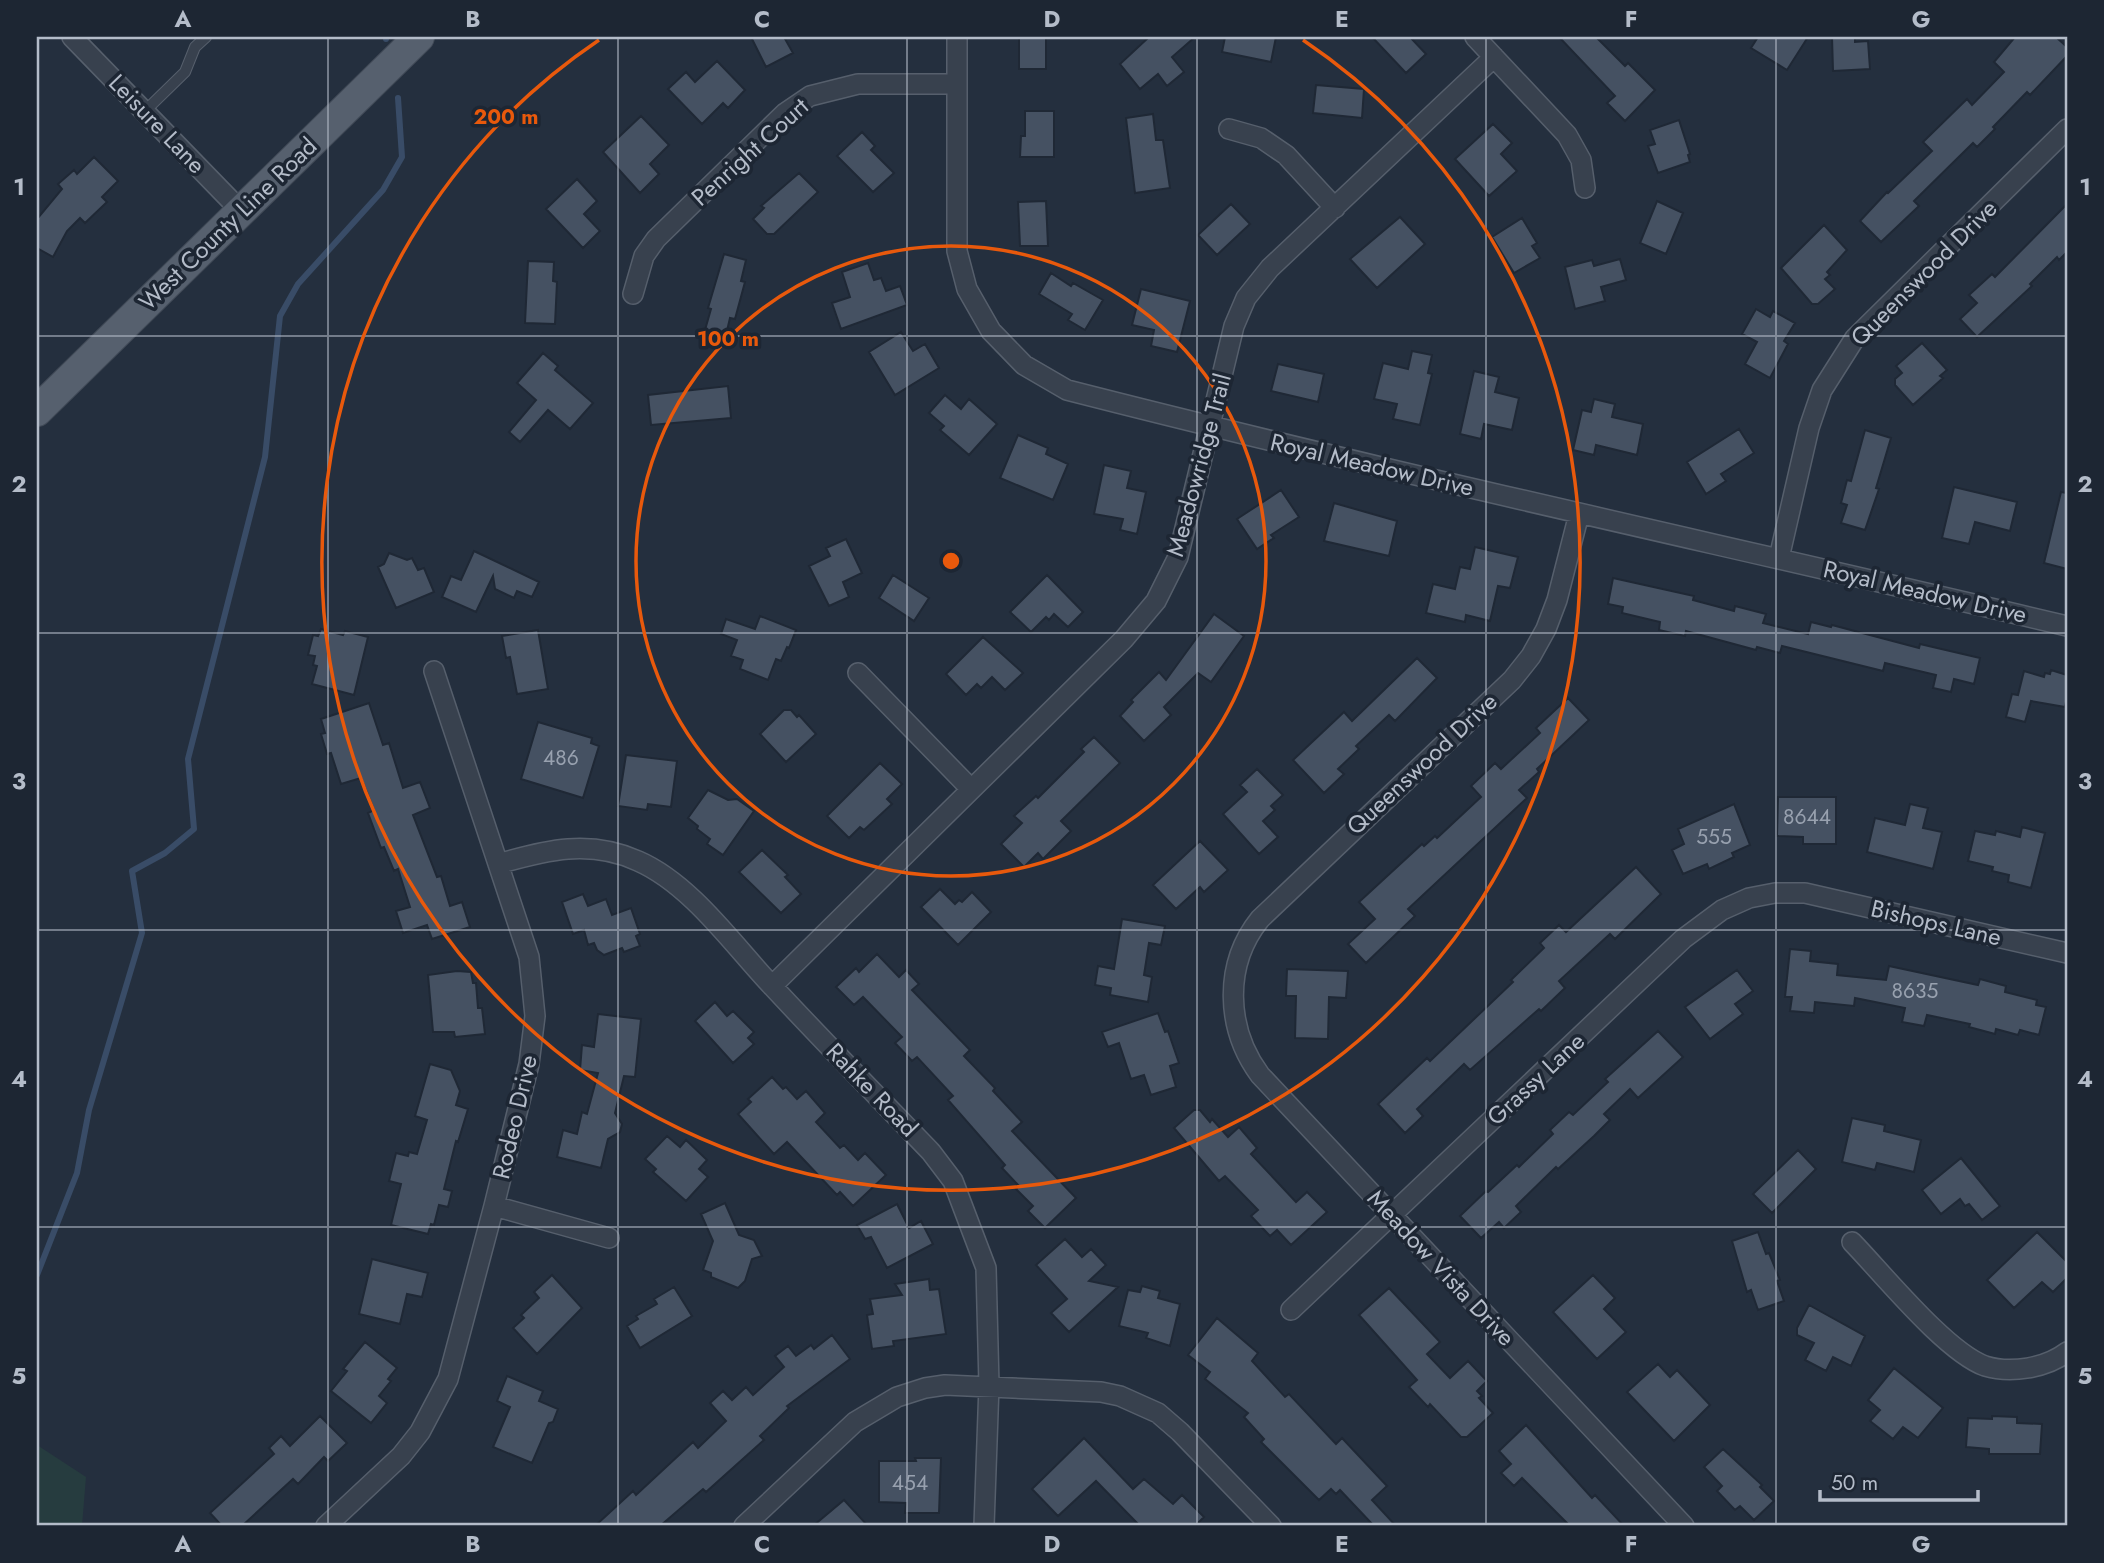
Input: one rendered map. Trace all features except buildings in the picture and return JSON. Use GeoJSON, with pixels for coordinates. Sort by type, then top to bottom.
{"type":"FeatureCollection","features":[{"type":"Feature","properties":{"kind":"main road","name":"West County Line Road"},"geometry":{"type":"LineString","coordinates":[[37,411],[419,37]]}},
{"type":"Feature","properties":{"kind":"street","name":"Leisure Lane"},"geometry":{"type":"LineString","coordinates":[[72,37],[241,211]]}},
{"type":"Feature","properties":{"kind":"street","name":"Royal Meadow Drive"},"geometry":{"type":"LineString","coordinates":[[957,37],[957,251],[967,289],[991,331],[1024,365],[1067,390],[1579,514],[2067,626]]}},
{"type":"Feature","properties":{"kind":"street"},"geometry":{"type":"LineString","coordinates":[[1475,37],[1567,135],[1581,160],[1585,188]]}},
{"type":"Feature","properties":{"kind":"street","name":"Meadowridge Trail"},"geometry":{"type":"LineString","coordinates":[[772,986],[1124,639],[1156,601],[1178,557],[1234,326],[1246,298],[1270,268],[1494,57]]}},
{"type":"Feature","properties":{"kind":"street","name":"Penright Court"},"geometry":{"type":"LineString","coordinates":[[633,294],[644,256],[656,239],[785,113],[810,96],[858,84],[956,84]]}},
{"type":"Feature","properties":{"kind":"street"},"geometry":{"type":"LineString","coordinates":[[1229,129],[1261,138],[1286,155],[1335,208]]}},
{"type":"Feature","properties":{"kind":"street","name":"Queenswood Drive"},"geometry":{"type":"LineString","coordinates":[[1779,558],[1809,428],[1822,390],[1855,338],[2067,129]]}},
{"type":"Feature","properties":{"kind":"street","name":"Queenswood Drive"},"geometry":{"type":"LineString","coordinates":[[1233,993],[1241,954],[1260,919],[1512,680],[1531,656],[1554,610],[1579,514]]}},
{"type":"Feature","properties":{"kind":"street","name":"Rodeo Drive"},"geometry":{"type":"LineString","coordinates":[[326,1526],[401,1456],[420,1432],[448,1379],[494,1206],[528,1064],[535,1016],[529,957],[433,671]]}},
{"type":"Feature","properties":{"kind":"street"},"geometry":{"type":"LineString","coordinates":[[858,673],[971,789]]}},
{"type":"Feature","properties":{"kind":"street","name":"Rahke Road"},"geometry":{"type":"LineString","coordinates":[[498,864],[543,851],[572,848],[601,850],[638,861],[688,893],[772,986],[931,1152],[953,1181],[986,1268],[989,1385],[984,1526]]}},
{"type":"Feature","properties":{"kind":"street","name":"Bishops Lane"},"geometry":{"type":"LineString","coordinates":[[1805,892],[2067,953]]}},
{"type":"Feature","properties":{"kind":"street","name":"Grassy Lane"},"geometry":{"type":"LineString","coordinates":[[1291,1310],[1698,926],[1722,910],[1749,898],[1805,892]]}},
{"type":"Feature","properties":{"kind":"street","name":"Meadow Vista Drive"},"geometry":{"type":"LineString","coordinates":[[1233,993],[1237,1032],[1254,1068],[1684,1526]]}},
{"type":"Feature","properties":{"kind":"street"},"geometry":{"type":"LineString","coordinates":[[494,1206],[608,1238]]}},
{"type":"Feature","properties":{"kind":"street"},"geometry":{"type":"LineString","coordinates":[[1852,1242],[1950,1344],[1985,1366],[2015,1370],[2055,1361],[2067,1352]]}},
{"type":"Feature","properties":{"kind":"street"},"geometry":{"type":"LineString","coordinates":[[744,1526],[855,1423],[888,1401],[925,1388],[945,1385],[1101,1392],[1119,1396],[1158,1413],[1180,1432],[1271,1526]]}},
{"type":"Feature","properties":{"kind":"lane"},"geometry":{"type":"LineString","coordinates":[[145,111],[185,72],[195,47],[206,37]]}},
{"type":"Feature","properties":{"kind":"green space"},"geometry":{"type":"Polygon","coordinates":[[[37,1445],[86,1477],[82,1526],[37,1526],[37,1445]]]}},
{"type":"Feature","properties":{"kind":"waterway"},"geometry":{"type":"LineString","coordinates":[[37,1275],[77,1173],[89,1110],[142,933],[132,871],[165,853],[194,829],[188,759],[265,457],[280,316],[298,284],[383,190],[402,157],[398,98]]}}]}
